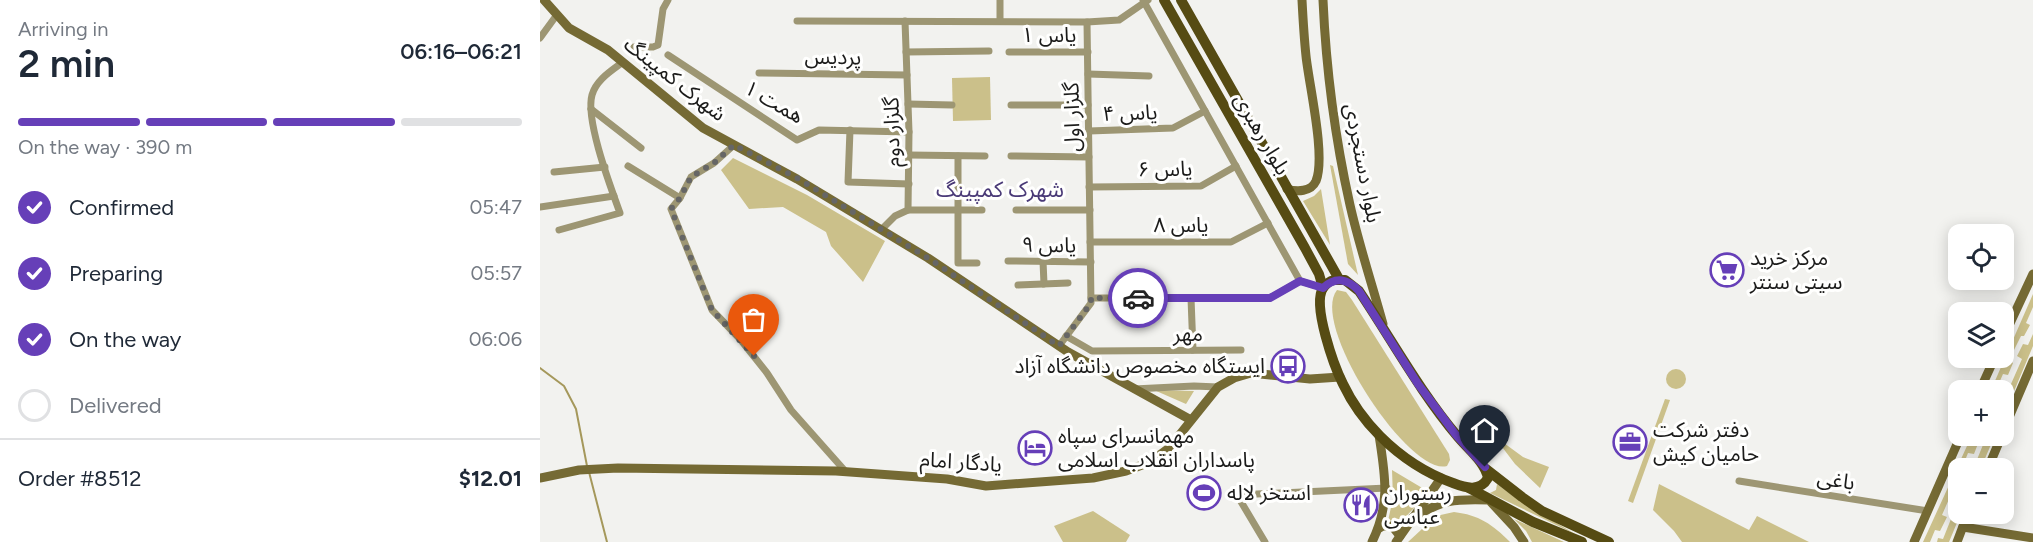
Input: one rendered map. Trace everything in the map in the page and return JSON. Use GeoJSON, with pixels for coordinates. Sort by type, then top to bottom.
{"type":"FeatureCollection","features":[{"type":"Feature","properties":{"kind":"main road","name":"شهرک کمپینگ"},"geometry":{"type":"LineString","coordinates":[[543,0],[569,28],[608,50],[703,128],[797,178],[928,258],[1059,346],[1191,420]]}},
{"type":"Feature","properties":{"kind":"main road","name":"بلوار رهبری"},"geometry":{"type":"LineString","coordinates":[[1164,0],[1305,248],[1319,274],[1323,288]]}},
{"type":"Feature","properties":{"kind":"main road","name":"بلوار رهبری"},"geometry":{"type":"LineString","coordinates":[[1181,0],[1339,279]]}},
{"type":"Feature","properties":{"kind":"main road","name":"بلوار دستجردی"},"geometry":{"type":"LineString","coordinates":[[1287,189],[1296,192],[1310,188],[1316,182],[1318,169],[1319,147],[1306,55],[1302,0]]}},
{"type":"Feature","properties":{"kind":"main road","name":"بلوار دستجردی"},"geometry":{"type":"LineString","coordinates":[[1323,0],[1330,83],[1341,159],[1350,206],[1384,329]]}},
{"type":"Feature","properties":{"kind":"main road"},"geometry":{"type":"LineString","coordinates":[[2014,315],[2033,274]]}},
{"type":"Feature","properties":{"kind":"main road"},"geometry":{"type":"LineString","coordinates":[[1582,542],[1533,522],[1469,488],[1441,478],[1404,457],[1379,435],[1357,408],[1340,377],[1331,353],[1322,313],[1320,298],[1323,288],[1339,279],[1354,285],[1418,384],[1456,435],[1485,467],[1542,511],[1609,542]]}},
{"type":"Feature","properties":{"kind":"main road"},"geometry":{"type":"LineString","coordinates":[[2014,411],[2028,385],[2033,361]]}},
{"type":"Feature","properties":{"kind":"main road","name":"یادگار امام"},"geometry":{"type":"LineString","coordinates":[[540,478],[583,470],[618,468],[846,472],[946,479],[986,486],[1093,478],[1126,471],[1150,462],[1169,448],[1218,387],[1234,378],[1251,373],[1310,379],[1340,377]]}},
{"type":"Feature","properties":{"kind":"main road"},"geometry":{"type":"LineString","coordinates":[[1372,542],[1378,529],[1386,488],[1379,435]]}},
{"type":"Feature","properties":{"kind":"main road"},"geometry":{"type":"LineString","coordinates":[[1914,542],[1956,446]]}},
{"type":"Feature","properties":{"kind":"main road"},"geometry":{"type":"LineString","coordinates":[[1469,488],[1484,485],[1488,478],[1485,467]]}},
{"type":"Feature","properties":{"kind":"main road"},"geometry":{"type":"LineString","coordinates":[[1378,529],[1383,526],[1392,526],[1398,539],[1441,478]]}},
{"type":"Feature","properties":{"kind":"main road"},"geometry":{"type":"LineString","coordinates":[[1413,518],[1448,501],[1489,500],[1514,527],[1524,542]]}},
{"type":"Feature","properties":{"kind":"main road"},"geometry":{"type":"LineString","coordinates":[[1957,542],[1964,524]]}},
{"type":"Feature","properties":{"kind":"main road"},"geometry":{"type":"LineString","coordinates":[[1963,527],[2033,538]]}},
{"type":"Feature","properties":{"kind":"street"},"geometry":{"type":"LineString","coordinates":[[634,47],[658,45],[663,9],[668,0]]}},
{"type":"Feature","properties":{"kind":"street"},"geometry":{"type":"LineString","coordinates":[[1000,0],[1000,21]]}},
{"type":"Feature","properties":{"kind":"street"},"geometry":{"type":"LineString","coordinates":[[797,21],[1087,22],[1119,20],[1145,1],[1300,281],[1323,288]]}},
{"type":"Feature","properties":{"kind":"street"},"geometry":{"type":"LineString","coordinates":[[540,38],[556,16]]}},
{"type":"Feature","properties":{"kind":"street","name":"گلزار دوم"},"geometry":{"type":"LineString","coordinates":[[905,21],[909,132],[908,210]]}},
{"type":"Feature","properties":{"kind":"street","name":"گلزار اول"},"geometry":{"type":"LineString","coordinates":[[1087,22],[1091,298]]}},
{"type":"Feature","properties":{"kind":"street"},"geometry":{"type":"LineString","coordinates":[[906,52],[989,51]]}},
{"type":"Feature","properties":{"kind":"street","name":"یاس ۱"},"geometry":{"type":"LineString","coordinates":[[1010,52],[1088,52]]}},
{"type":"Feature","properties":{"kind":"street","name":"همت ۱"},"geometry":{"type":"LineString","coordinates":[[668,55],[797,140],[819,130],[909,132]]}},
{"type":"Feature","properties":{"kind":"street"},"geometry":{"type":"LineString","coordinates":[[560,230],[620,213],[605,167],[591,108],[592,95],[599,81],[623,62]]}},
{"type":"Feature","properties":{"kind":"street","name":"پردیس"},"geometry":{"type":"LineString","coordinates":[[759,73],[907,75]]}},
{"type":"Feature","properties":{"kind":"street"},"geometry":{"type":"LineString","coordinates":[[1088,74],[1149,75]]}},
{"type":"Feature","properties":{"kind":"street"},"geometry":{"type":"LineString","coordinates":[[908,104],[952,105]]}},
{"type":"Feature","properties":{"kind":"street"},"geometry":{"type":"LineString","coordinates":[[1011,105],[1088,105]]}},
{"type":"Feature","properties":{"kind":"street"},"geometry":{"type":"LineString","coordinates":[[591,108],[642,148]]}},
{"type":"Feature","properties":{"kind":"street","name":"یاس ۴"},"geometry":{"type":"LineString","coordinates":[[1089,131],[1173,128],[1205,111]]}},
{"type":"Feature","properties":{"kind":"street","name":"گلزار دوم"},"geometry":{"type":"LineString","coordinates":[[850,130],[848,182],[909,184]]}},
{"type":"Feature","properties":{"kind":"street"},"geometry":{"type":"LineString","coordinates":[[734,145],[714,163],[691,177],[680,198],[671,209],[712,310],[740,339],[767,373],[791,410],[846,472]]}},
{"type":"Feature","properties":{"kind":"street"},"geometry":{"type":"LineString","coordinates":[[909,155],[985,156]]}},
{"type":"Feature","properties":{"kind":"street"},"geometry":{"type":"LineString","coordinates":[[958,156],[958,263],[977,263]]}},
{"type":"Feature","properties":{"kind":"street"},"geometry":{"type":"LineString","coordinates":[[1011,156],[1089,157]]}},
{"type":"Feature","properties":{"kind":"street"},"geometry":{"type":"LineString","coordinates":[[628,166],[680,198]]}},
{"type":"Feature","properties":{"kind":"street","name":"یاس ۶"},"geometry":{"type":"LineString","coordinates":[[1089,186],[1201,186],[1236,166]]}},
{"type":"Feature","properties":{"kind":"street"},"geometry":{"type":"LineString","coordinates":[[554,172],[605,167]]}},
{"type":"Feature","properties":{"kind":"street"},"geometry":{"type":"LineString","coordinates":[[540,207],[614,196]]}},
{"type":"Feature","properties":{"kind":"street"},"geometry":{"type":"LineString","coordinates":[[881,230],[895,216],[908,210],[982,210]]}},
{"type":"Feature","properties":{"kind":"street"},"geometry":{"type":"LineString","coordinates":[[1016,210],[1090,210]]}},
{"type":"Feature","properties":{"kind":"street","name":"یاس ۸"},"geometry":{"type":"LineString","coordinates":[[1090,242],[1231,242],[1268,223]]}},
{"type":"Feature","properties":{"kind":"street","name":"یاس ۹"},"geometry":{"type":"LineString","coordinates":[[1008,261],[1091,262]]}},
{"type":"Feature","properties":{"kind":"street"},"geometry":{"type":"LineString","coordinates":[[1044,261],[1044,284]]}},
{"type":"Feature","properties":{"kind":"street"},"geometry":{"type":"LineString","coordinates":[[1059,346],[1091,303],[1091,298],[1270,298],[1300,281]]}},
{"type":"Feature","properties":{"kind":"street"},"geometry":{"type":"LineString","coordinates":[[1018,285],[1068,284]]}},
{"type":"Feature","properties":{"kind":"street"},"geometry":{"type":"LineString","coordinates":[[1191,298],[1193,350]]}},
{"type":"Feature","properties":{"kind":"street","name":"مهر"},"geometry":{"type":"LineString","coordinates":[[1066,336],[1092,351],[1241,350]]}},
{"type":"Feature","properties":{"kind":"street"},"geometry":{"type":"LineString","coordinates":[[1134,388],[1218,387]]}},
{"type":"Feature","properties":{"kind":"street","name":"باغی"},"geometry":{"type":"LineString","coordinates":[[1739,481],[1928,511]]}},
{"type":"Feature","properties":{"kind":"street"},"geometry":{"type":"LineString","coordinates":[[1265,542],[1237,495],[1386,488]]}},
{"type":"Feature","properties":{"kind":"shaded area"},"geometry":{"type":"Polygon","coordinates":[[[990,77],[991,120],[953,121],[952,78],[990,77]]]}},
{"type":"Feature","properties":{"kind":"shaded area"},"geometry":{"type":"Polygon","coordinates":[[[733,158],[807,195],[885,241],[863,282],[831,246],[826,232],[783,207],[749,209],[721,170],[733,158]]]}},
{"type":"Feature","properties":{"kind":"shaded area"},"geometry":{"type":"Polygon","coordinates":[[[1330,165],[1333,166],[1358,275],[1348,264],[1330,165]]]}},
{"type":"Feature","properties":{"kind":"shaded area"},"geometry":{"type":"Polygon","coordinates":[[[1321,189],[1330,245],[1303,201],[1314,196],[1321,189]]]}},
{"type":"Feature","properties":{"kind":"shaded area"},"geometry":{"type":"Polygon","coordinates":[[[1337,290],[1346,292],[1352,300],[1449,454],[1450,460],[1447,466],[1430,463],[1410,448],[1388,424],[1367,395],[1349,364],[1337,333],[1332,308],[1337,290]]]}},
{"type":"Feature","properties":{"kind":"shaded area"},"geometry":{"type":"Polygon","coordinates":[[[2033,294],[2033,307],[2026,323],[2030,325],[2014,350],[2014,337],[2033,294]]]}},
{"type":"Feature","properties":{"kind":"shaded area"},"geometry":{"type":"Polygon","coordinates":[[[2033,334],[2033,346],[2014,391],[2013,380],[2022,359],[2017,356],[2023,344],[2028,345],[2033,334]]]}},
{"type":"Feature","properties":{"kind":"shaded area"},"geometry":{"type":"Polygon","coordinates":[[[2001,368],[2011,368],[2008,375],[2003,374],[2000,380],[1995,380],[2001,368]]]}},
{"type":"Feature","properties":{"kind":"shaded area"},"geometry":{"type":"Polygon","coordinates":[[[1676,369],[1683,372],[1686,379],[1683,386],[1676,389],[1669,386],[1666,379],[1669,372],[1676,369]]]}},
{"type":"Feature","properties":{"kind":"shaded area"},"geometry":{"type":"Polygon","coordinates":[[[1154,390],[1194,391],[1186,404],[1154,390]]]}},
{"type":"Feature","properties":{"kind":"shaded area"},"geometry":{"type":"Polygon","coordinates":[[[1665,399],[1670,400],[1633,503],[1628,501],[1665,399]]]}},
{"type":"Feature","properties":{"kind":"shaded area"},"geometry":{"type":"Polygon","coordinates":[[[1493,435],[1523,457],[1549,467],[1540,488],[1515,464],[1493,435]]]}},
{"type":"Feature","properties":{"kind":"shaded area"},"geometry":{"type":"Polygon","coordinates":[[[1967,446],[1977,446],[1974,454],[1968,453],[1966,458],[1961,458],[1967,446]]]}},
{"type":"Feature","properties":{"kind":"shaded area"},"geometry":{"type":"Polygon","coordinates":[[[1983,446],[1990,446],[1985,458],[1978,458],[1983,446]]]}},
{"type":"Feature","properties":{"kind":"shaded area"},"geometry":{"type":"Polygon","coordinates":[[[1392,470],[1429,492],[1398,525],[1395,520],[1388,521],[1393,498],[1392,470]]]}},
{"type":"Feature","properties":{"kind":"shaded area"},"geometry":{"type":"Polygon","coordinates":[[[1497,484],[1520,501],[1575,534],[1490,493],[1496,490],[1497,484]]]}},
{"type":"Feature","properties":{"kind":"shaded area"},"geometry":{"type":"Polygon","coordinates":[[[1659,484],[1749,530],[1757,516],[1809,542],[1682,542],[1653,510],[1659,484]]]}},
{"type":"Feature","properties":{"kind":"shaded area"},"geometry":{"type":"Polygon","coordinates":[[[1948,487],[1948,501],[1942,515],[1947,517],[1940,531],[1935,530],[1930,542],[1923,542],[1948,487]]]}},
{"type":"Feature","properties":{"kind":"shaded area"},"geometry":{"type":"Polygon","coordinates":[[[1093,511],[1130,535],[1126,542],[1063,542],[1054,526],[1093,511]]]}},
{"type":"Feature","properties":{"kind":"shaded area"},"geometry":{"type":"Polygon","coordinates":[[[1454,512],[1471,515],[1485,521],[1510,542],[1408,542],[1436,516],[1454,512]]]}},
{"type":"Feature","properties":{"kind":"shaded area"},"geometry":{"type":"Polygon","coordinates":[[[1514,519],[1564,542],[1532,542],[1526,531],[1514,519]]]}},
{"type":"Feature","properties":{"kind":"shaded area"},"geometry":{"type":"Polygon","coordinates":[[[1949,524],[1956,524],[1949,542],[1937,542],[1938,538],[1943,539],[1949,524]]]}},
{"type":"Feature","properties":{"kind":"waterway"},"geometry":{"type":"LineString","coordinates":[[540,368],[564,386],[576,409],[587,466]]}},
{"type":"Feature","properties":{"kind":"waterway"},"geometry":{"type":"LineString","coordinates":[[589,472],[607,542]]}},
{"type":"Feature","properties":{"kind":"way so far"},"geometry":{"type":"LineString","coordinates":[[754,356],[712,310],[671,209],[680,198],[691,177],[714,163],[734,145],[797,178],[928,258],[1059,346],[1091,303],[1091,298],[1138,298]]}},
{"type":"Feature","properties":{"kind":"place","name":"مرکز خرید سیتی سنتر"},"geometry":{"type":"Point","coordinates":[1727,270]}},
{"type":"Feature","properties":{"kind":"place","name":"ایستگاه مخصوص دانشگاه آزاد"},"geometry":{"type":"Point","coordinates":[1288,366]}},
{"type":"Feature","properties":{"kind":"place","name":"دفتر شرکت حامیان کیش"},"geometry":{"type":"Point","coordinates":[1630,442]}},
{"type":"Feature","properties":{"kind":"place","name":"مهمانسرای سپاه پاسداران انقلاب اسلامی"},"geometry":{"type":"Point","coordinates":[1035,448]}},
{"type":"Feature","properties":{"kind":"place","name":"استخر لاله"},"geometry":{"type":"Point","coordinates":[1204,493]}},
{"type":"Feature","properties":{"kind":"place","name":"رستوران عباسی"},"geometry":{"type":"Point","coordinates":[1361,505]}},
{"type":"Feature","properties":{"kind":"district","name":"شهرک کمپینگ"},"geometry":{"type":"Point","coordinates":[1000,189]}},
{"type":"Feature","properties":{"kind":"route"},"geometry":{"type":"LineString","coordinates":[[1138,298],[1270,298],[1300,281],[1323,288],[1334,280],[1345,280],[1359,291],[1418,384],[1456,435],[1485,467]]}}]}
